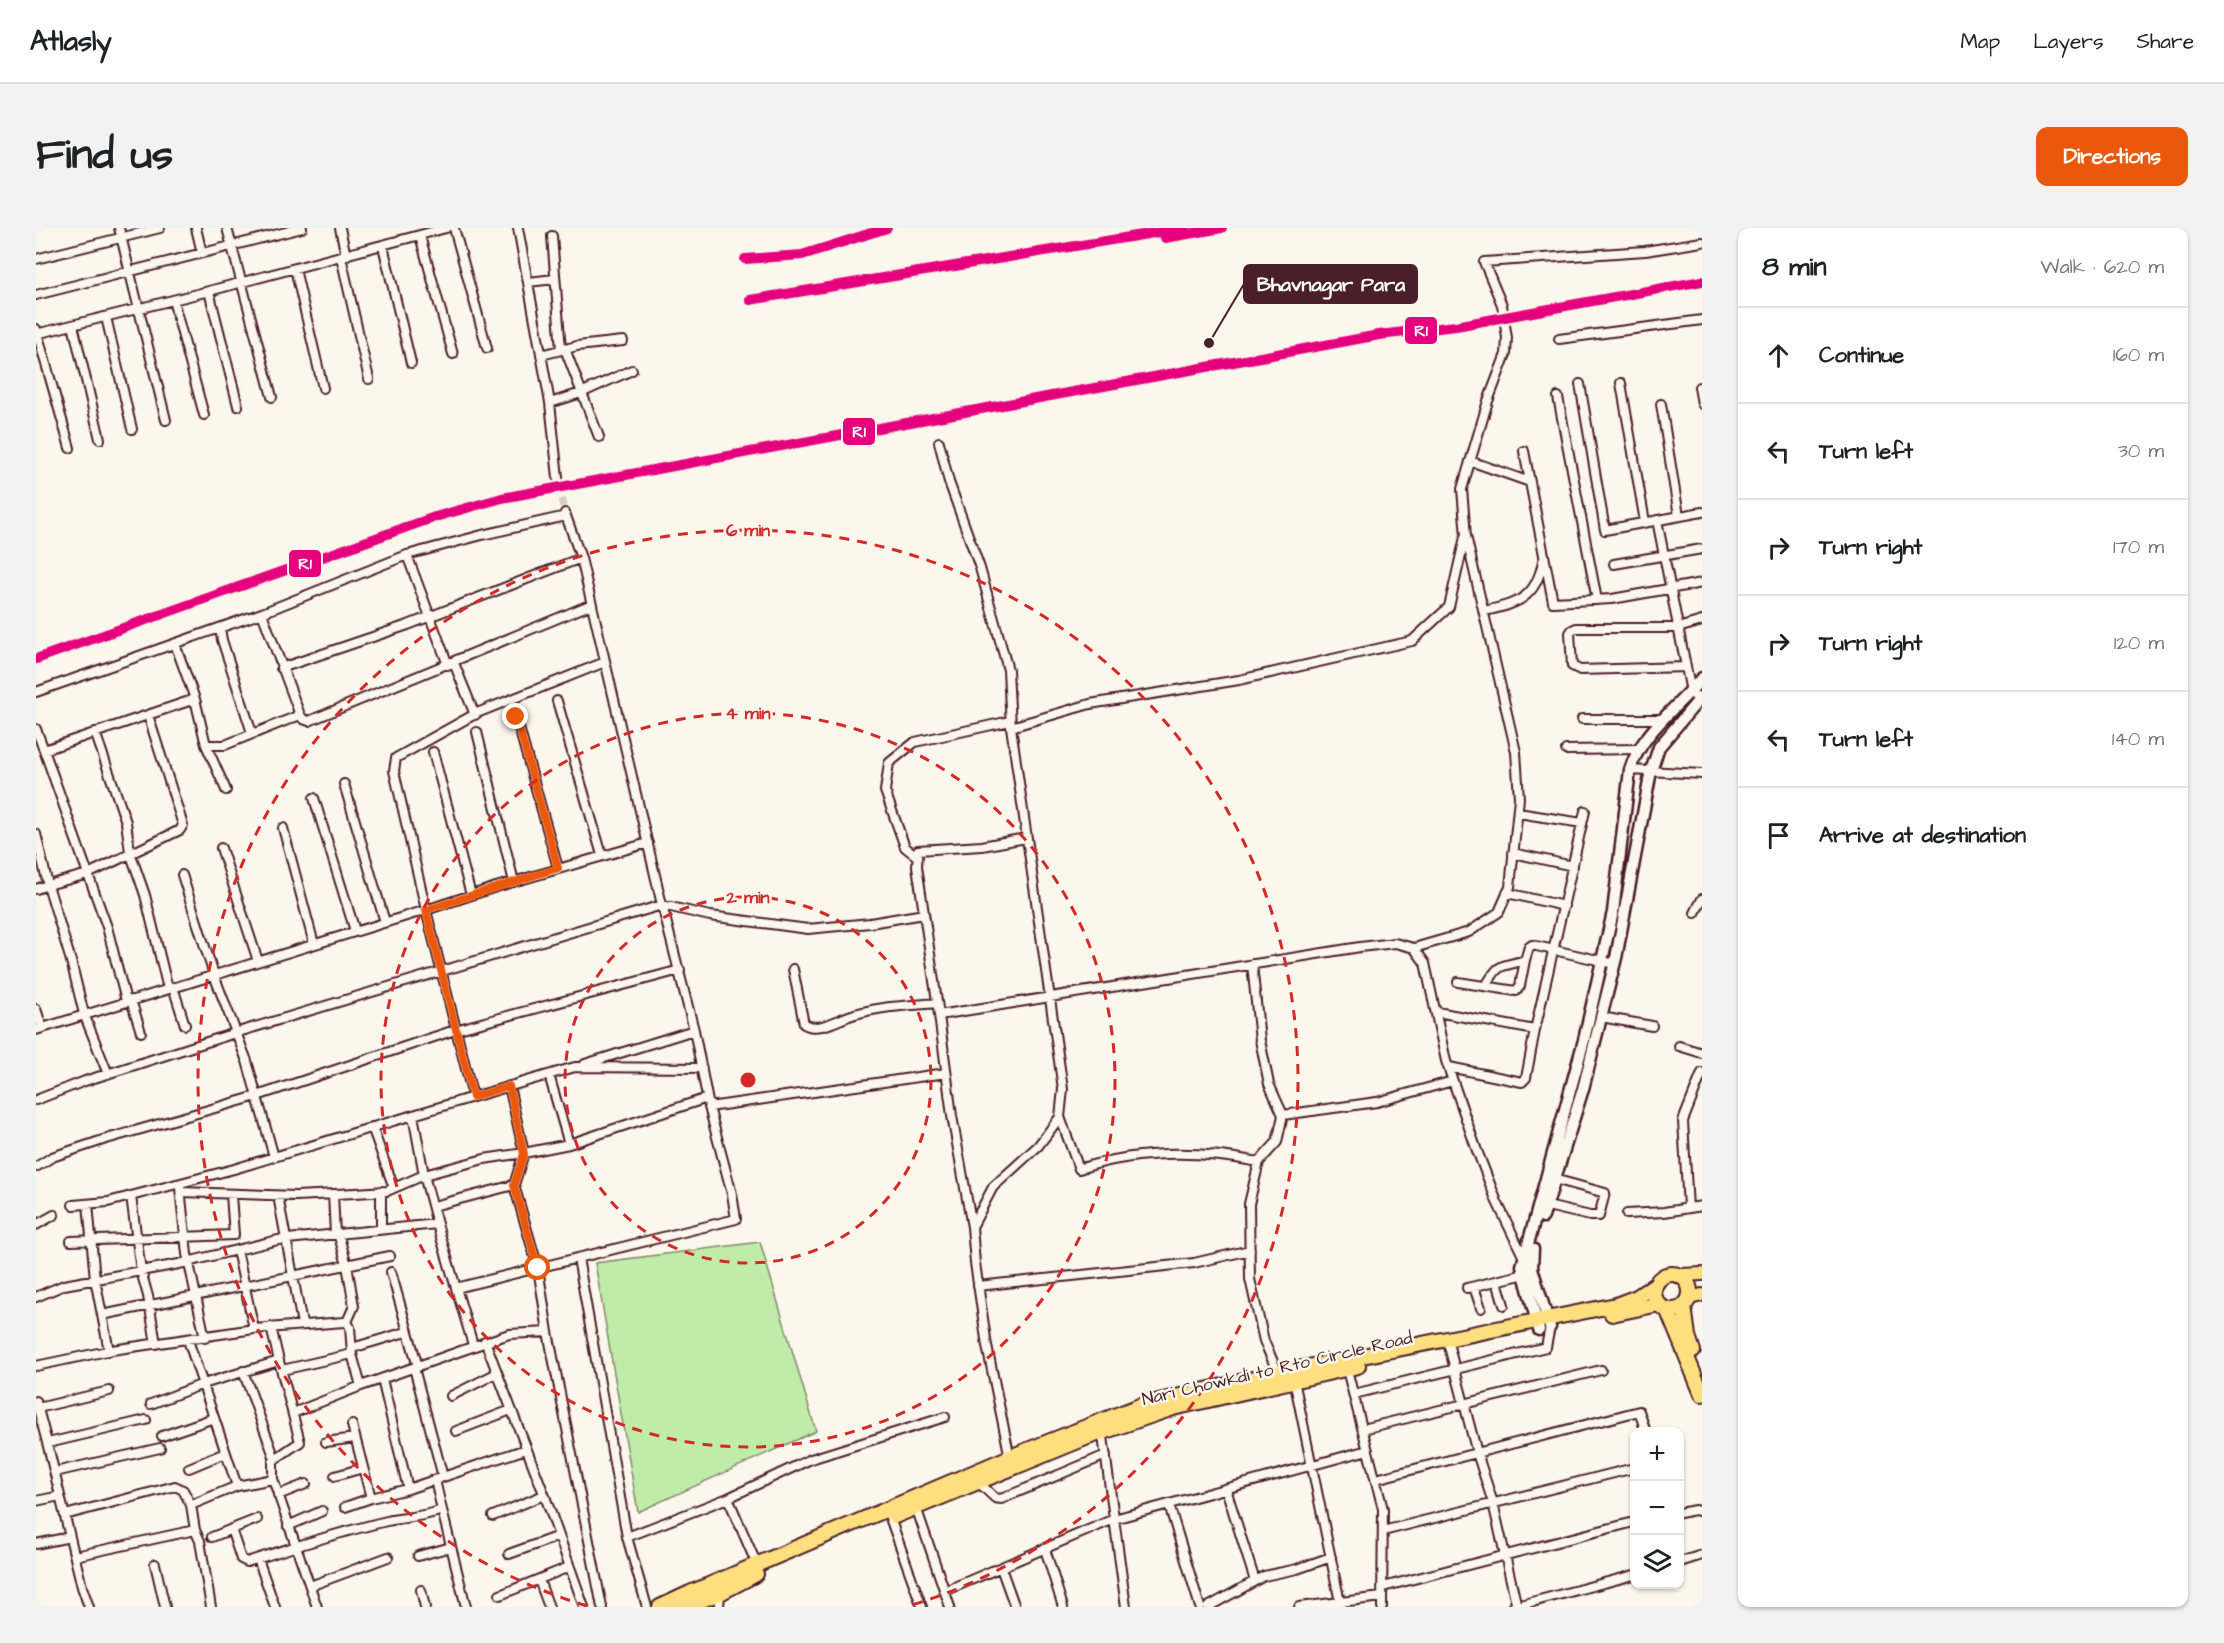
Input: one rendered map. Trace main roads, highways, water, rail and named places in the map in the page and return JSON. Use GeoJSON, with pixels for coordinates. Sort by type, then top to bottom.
{"type":"FeatureCollection","features":[{"type":"Feature","properties":{"kind":"highway"},"geometry":{"type":"LineString","coordinates":[[1617,1309],[1656,1284],[1664,1275],[1681,1275],[1689,1284],[1692,1300],[1688,1336],[1702,1375]]}},
{"type":"Feature","properties":{"kind":"highway"},"geometry":{"type":"LineString","coordinates":[[1656,1284],[1655,1296],[1663,1307],[1702,1394]]}},
{"type":"Feature","properties":{"kind":"highway"},"geometry":{"type":"LineString","coordinates":[[1663,1307],[1679,1309],[1692,1300]]}},
{"type":"Feature","properties":{"kind":"highway","name":"Nari Chowkdi to Rto Circle Road"},"geometry":{"type":"LineString","coordinates":[[684,1607],[720,1593],[761,1571],[978,1482],[1011,1462],[1102,1427],[1294,1380],[1345,1364],[1448,1343],[1544,1328],[1617,1309],[1663,1307]]}},
{"type":"Feature","properties":{"kind":"highway"},"geometry":{"type":"LineString","coordinates":[[1102,1427],[1142,1406],[1278,1373],[1345,1364]]}},
{"type":"Feature","properties":{"kind":"highway"},"geometry":{"type":"LineString","coordinates":[[660,1607],[1011,1462]]}},
{"type":"Feature","properties":{"kind":"main road"},"geometry":{"type":"LineString","coordinates":[[1681,1275],[1702,1274]]}},
{"type":"Feature","properties":{"kind":"tunnel"},"geometry":{"type":"LineString","coordinates":[[559,487],[565,513]]}},
{"type":"Feature","properties":{"kind":"place","name":"Bhavnagar Para"},"geometry":{"type":"Point","coordinates":[1209,343]}}]}
